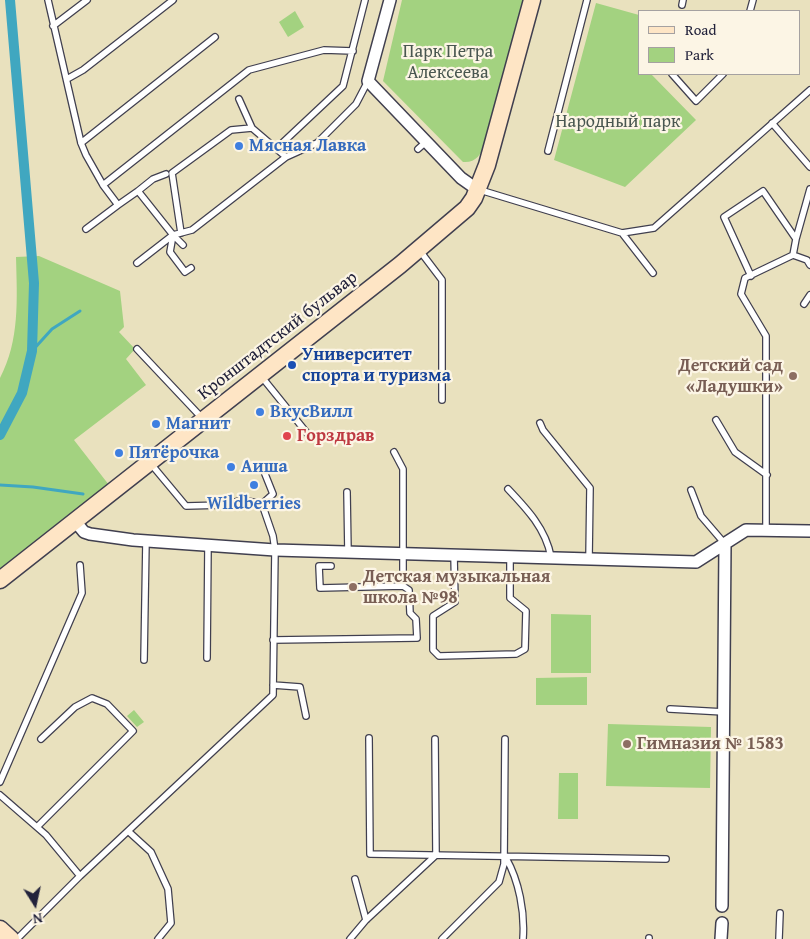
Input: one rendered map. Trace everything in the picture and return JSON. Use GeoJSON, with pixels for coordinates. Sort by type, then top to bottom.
{"type":"FeatureCollection","features":[{"type":"Feature","properties":{"kind":"main road","name":"Кронштадтский бульвар"},"geometry":{"type":"LineString","coordinates":[[0,580],[457,217],[478,190],[495,136],[532,0]]}},
{"type":"Feature","properties":{"kind":"main road"},"geometry":{"type":"LineString","coordinates":[[0,929],[11,939]]}},
{"type":"Feature","properties":{"kind":"street"},"geometry":{"type":"LineString","coordinates":[[390,0],[368,81],[422,145],[478,190]]}},
{"type":"Feature","properties":{"kind":"street"},"geometry":{"type":"LineString","coordinates":[[75,521],[84,532],[90,534],[146,541],[274,550],[696,562],[746,530],[810,531]]}},
{"type":"Feature","properties":{"kind":"street"},"geometry":{"type":"LineString","coordinates":[[722,906],[724,544]]}},
{"type":"Feature","properties":{"kind":"street"},"geometry":{"type":"LineString","coordinates":[[721,939],[722,923]]}},
{"type":"Feature","properties":{"kind":"lane"},"geometry":{"type":"LineString","coordinates":[[48,0],[81,143],[103,185],[118,205]]}},
{"type":"Feature","properties":{"kind":"lane"},"geometry":{"type":"LineString","coordinates":[[53,26],[87,0]]}},
{"type":"Feature","properties":{"kind":"lane"},"geometry":{"type":"LineString","coordinates":[[67,79],[83,70],[173,0]]}},
{"type":"Feature","properties":{"kind":"lane"},"geometry":{"type":"LineString","coordinates":[[276,148],[343,86],[365,0]]}},
{"type":"Feature","properties":{"kind":"lane"},"geometry":{"type":"LineString","coordinates":[[548,151],[587,0]]}},
{"type":"Feature","properties":{"kind":"lane"},"geometry":{"type":"LineString","coordinates":[[81,143],[215,37]]}},
{"type":"Feature","properties":{"kind":"lane"},"geometry":{"type":"LineString","coordinates":[[103,185],[249,70],[324,50],[353,51]]}},
{"type":"Feature","properties":{"kind":"lane"},"geometry":{"type":"LineString","coordinates":[[673,75],[696,101],[721,75]]}},
{"type":"Feature","properties":{"kind":"lane"},"geometry":{"type":"LineString","coordinates":[[137,263],[173,235],[199,225],[286,158],[317,143],[356,104],[368,81]]}},
{"type":"Feature","properties":{"kind":"lane"},"geometry":{"type":"LineString","coordinates":[[478,190],[622,233],[654,228],[810,90]]}},
{"type":"Feature","properties":{"kind":"lane"},"geometry":{"type":"LineString","coordinates":[[239,98],[252,128],[286,158]]}},
{"type":"Feature","properties":{"kind":"lane"},"geometry":{"type":"LineString","coordinates":[[772,123],[810,167]]}},
{"type":"Feature","properties":{"kind":"lane"},"geometry":{"type":"LineString","coordinates":[[181,233],[172,173],[231,130],[252,128]]}},
{"type":"Feature","properties":{"kind":"lane"},"geometry":{"type":"LineString","coordinates":[[86,229],[153,179],[166,174]]}},
{"type":"Feature","properties":{"kind":"lane"},"geometry":{"type":"LineString","coordinates":[[793,255],[810,189]]}},
{"type":"Feature","properties":{"kind":"lane"},"geometry":{"type":"LineString","coordinates":[[138,191],[183,245]]}},
{"type":"Feature","properties":{"kind":"lane"},"geometry":{"type":"LineString","coordinates":[[751,276],[724,217],[763,191],[796,239]]}},
{"type":"Feature","properties":{"kind":"lane"},"geometry":{"type":"LineString","coordinates":[[622,233],[653,273]]}},
{"type":"Feature","properties":{"kind":"lane"},"geometry":{"type":"LineString","coordinates":[[173,235],[170,252],[185,272],[191,268]]}},
{"type":"Feature","properties":{"kind":"lane"},"geometry":{"type":"LineString","coordinates":[[419,249],[442,280],[442,400]]}},
{"type":"Feature","properties":{"kind":"lane"},"geometry":{"type":"LineString","coordinates":[[766,531],[767,475],[764,374],[766,336],[741,294],[745,278],[793,255],[807,260],[810,265]]}},
{"type":"Feature","properties":{"kind":"lane"},"geometry":{"type":"LineString","coordinates":[[804,304],[810,294]]}},
{"type":"Feature","properties":{"kind":"lane"},"geometry":{"type":"LineString","coordinates":[[137,349],[203,420]]}},
{"type":"Feature","properties":{"kind":"lane"},"geometry":{"type":"LineString","coordinates":[[260,375],[311,438]]}},
{"type":"Feature","properties":{"kind":"lane"},"geometry":{"type":"LineString","coordinates":[[716,420],[735,452],[767,475]]}},
{"type":"Feature","properties":{"kind":"lane"},"geometry":{"type":"LineString","coordinates":[[540,423],[543,430],[590,488],[589,558]]}},
{"type":"Feature","properties":{"kind":"lane"},"geometry":{"type":"LineString","coordinates":[[394,452],[403,469],[403,586]]}},
{"type":"Feature","properties":{"kind":"lane"},"geometry":{"type":"LineString","coordinates":[[150,462],[186,506],[224,505],[242,500],[262,504]]}},
{"type":"Feature","properties":{"kind":"lane"},"geometry":{"type":"LineString","coordinates":[[262,504],[272,494],[265,474]]}},
{"type":"Feature","properties":{"kind":"lane"},"geometry":{"type":"LineString","coordinates":[[508,489],[533,515],[549,544],[551,557]]}},
{"type":"Feature","properties":{"kind":"lane"},"geometry":{"type":"LineString","coordinates":[[691,490],[701,516],[724,544]]}},
{"type":"Feature","properties":{"kind":"lane"},"geometry":{"type":"LineString","coordinates":[[348,492],[348,553]]}},
{"type":"Feature","properties":{"kind":"lane"},"geometry":{"type":"LineString","coordinates":[[18,939],[80,876],[272,695],[274,550],[273,536],[262,504]]}},
{"type":"Feature","properties":{"kind":"lane"},"geometry":{"type":"LineString","coordinates":[[144,660],[146,541]]}},
{"type":"Feature","properties":{"kind":"lane"},"geometry":{"type":"LineString","coordinates":[[206,658],[208,545]]}},
{"type":"Feature","properties":{"kind":"lane"},"geometry":{"type":"LineString","coordinates":[[454,555],[455,602],[433,616],[433,650],[439,656],[516,654],[525,649],[526,610],[510,598],[510,556]]}},
{"type":"Feature","properties":{"kind":"lane"},"geometry":{"type":"LineString","coordinates":[[0,782],[82,592],[80,565]]}},
{"type":"Feature","properties":{"kind":"lane"},"geometry":{"type":"LineString","coordinates":[[273,640],[417,638],[416,619],[410,613],[409,590],[403,586],[320,588],[319,566],[331,566]]}},
{"type":"Feature","properties":{"kind":"lane"},"geometry":{"type":"LineString","coordinates":[[273,685],[300,687],[306,716]]}},
{"type":"Feature","properties":{"kind":"lane"},"geometry":{"type":"LineString","coordinates":[[36,827],[133,731],[107,704],[92,698],[75,707],[41,739]]}},
{"type":"Feature","properties":{"kind":"lane"},"geometry":{"type":"LineString","coordinates":[[670,709],[724,712]]}},
{"type":"Feature","properties":{"kind":"lane"},"geometry":{"type":"LineString","coordinates":[[370,738],[370,854],[666,858]]}},
{"type":"Feature","properties":{"kind":"lane"},"geometry":{"type":"LineString","coordinates":[[350,939],[366,920],[436,855],[435,738]]}},
{"type":"Feature","properties":{"kind":"lane"},"geometry":{"type":"LineString","coordinates":[[442,939],[499,882],[504,856],[505,738]]}},
{"type":"Feature","properties":{"kind":"lane"},"geometry":{"type":"LineString","coordinates":[[0,795],[36,827],[80,876]]}},
{"type":"Feature","properties":{"kind":"lane"},"geometry":{"type":"LineString","coordinates":[[128,831],[151,852],[168,889],[172,923],[158,939]]}},
{"type":"Feature","properties":{"kind":"lane"},"geometry":{"type":"LineString","coordinates":[[504,856],[514,873],[524,924],[523,939]]}},
{"type":"Feature","properties":{"kind":"lane"},"geometry":{"type":"LineString","coordinates":[[355,878],[366,920]]}},
{"type":"Feature","properties":{"kind":"lane"},"geometry":{"type":"LineString","coordinates":[[722,906],[722,923]]}},
{"type":"Feature","properties":{"kind":"lane"},"geometry":{"type":"LineString","coordinates":[[779,939],[780,913]]}},
{"type":"Feature","properties":{"kind":"green space","name":"Парк Петра Алексеева"},"geometry":{"type":"Polygon","coordinates":[[[402,0],[525,0],[486,144],[480,155],[474,160],[463,162],[383,81],[402,0]]]}},
{"type":"Feature","properties":{"kind":"green space","name":"Народный парк"},"geometry":{"type":"Polygon","coordinates":[[[596,3],[638,15],[638,75],[652,75],[696,120],[625,187],[554,160],[596,3]]]}},
{"type":"Feature","properties":{"kind":"green space"},"geometry":{"type":"Polygon","coordinates":[[[295,11],[304,27],[288,37],[279,22],[295,11]]]}},
{"type":"Feature","properties":{"kind":"green space"},"geometry":{"type":"Polygon","coordinates":[[[39,256],[120,291],[124,327],[119,332],[135,349],[126,359],[146,385],[74,440],[109,485],[0,569],[0,378],[11,349],[16,319],[16,257],[39,256]]]}},
{"type":"Feature","properties":{"kind":"green space"},"geometry":{"type":"Polygon","coordinates":[[[551,614],[591,615],[591,673],[551,673],[551,614]]]}},
{"type":"Feature","properties":{"kind":"green space"},"geometry":{"type":"Polygon","coordinates":[[[587,677],[587,705],[536,705],[536,678],[587,677]]]}},
{"type":"Feature","properties":{"kind":"green space"},"geometry":{"type":"Polygon","coordinates":[[[134,710],[144,722],[137,727],[127,716],[134,710]]]}},
{"type":"Feature","properties":{"kind":"green space"},"geometry":{"type":"Polygon","coordinates":[[[608,724],[711,727],[710,788],[606,786],[608,724]]]}},
{"type":"Feature","properties":{"kind":"green space"},"geometry":{"type":"Polygon","coordinates":[[[559,773],[578,773],[578,819],[558,819],[559,773]]]}},
{"type":"Feature","properties":{"kind":"waterway"},"geometry":{"type":"LineString","coordinates":[[0,435],[22,393],[32,351],[34,283],[10,0]]}},
{"type":"Feature","properties":{"kind":"waterway"},"geometry":{"type":"LineString","coordinates":[[32,351],[52,329],[80,311]]}},
{"type":"Feature","properties":{"kind":"waterway"},"geometry":{"type":"LineString","coordinates":[[0,485],[33,487],[83,494]]}},
{"type":"Feature","properties":{"kind":"place","name":"Мясная Лавка"},"geometry":{"type":"Point","coordinates":[239,146]}},
{"type":"Feature","properties":{"kind":"place","name":"Университет спорта и туризма"},"geometry":{"type":"Point","coordinates":[292,365]}},
{"type":"Feature","properties":{"kind":"place","name":"Детский сад «Ладушки»"},"geometry":{"type":"Point","coordinates":[793,376]}},
{"type":"Feature","properties":{"kind":"place","name":"ВкусВилл"},"geometry":{"type":"Point","coordinates":[260,412]}},
{"type":"Feature","properties":{"kind":"place","name":"Магнит"},"geometry":{"type":"Point","coordinates":[156,424]}},
{"type":"Feature","properties":{"kind":"place","name":"Горздрав"},"geometry":{"type":"Point","coordinates":[287,436]}},
{"type":"Feature","properties":{"kind":"place","name":"Пятёрочка"},"geometry":{"type":"Point","coordinates":[119,453]}},
{"type":"Feature","properties":{"kind":"place","name":"Аиша"},"geometry":{"type":"Point","coordinates":[231,467]}},
{"type":"Feature","properties":{"kind":"place","name":"Wildberries"},"geometry":{"type":"Point","coordinates":[254,485]}},
{"type":"Feature","properties":{"kind":"place","name":"Детская музыкальная школа №98"},"geometry":{"type":"Point","coordinates":[353,587]}},
{"type":"Feature","properties":{"kind":"place","name":"Гимназия № 1583"},"geometry":{"type":"Point","coordinates":[627,744]}}]}
